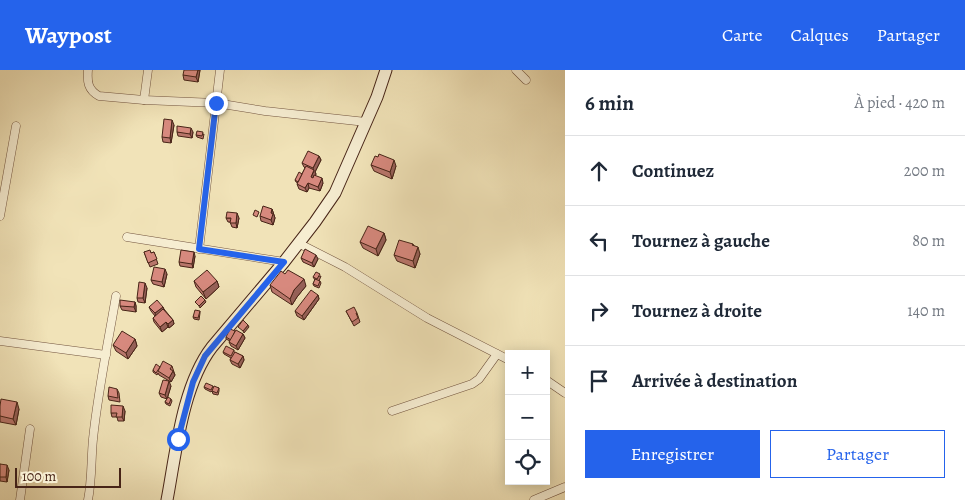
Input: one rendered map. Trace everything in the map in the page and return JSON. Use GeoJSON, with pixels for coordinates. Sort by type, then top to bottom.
{"type":"FeatureCollection","features":[{"type":"Feature","properties":{"kind":"main road"},"geometry":{"type":"LineString","coordinates":[[167,500],[178,439],[193,382],[199,367],[212,347],[284,262],[315,222],[334,193],[366,122],[386,70]]}},
{"type":"Feature","properties":{"kind":"street"},"geometry":{"type":"LineString","coordinates":[[88,70],[87,79],[89,87],[99,96],[216,103],[265,111],[366,122]]}},
{"type":"Feature","properties":{"kind":"street"},"geometry":{"type":"LineString","coordinates":[[144,100],[148,70]]}},
{"type":"Feature","properties":{"kind":"street"},"geometry":{"type":"LineString","coordinates":[[199,249],[220,70]]}},
{"type":"Feature","properties":{"kind":"street"},"geometry":{"type":"LineString","coordinates":[[516,70],[526,80]]}},
{"type":"Feature","properties":{"kind":"street"},"geometry":{"type":"LineString","coordinates":[[0,216],[16,126]]}},
{"type":"Feature","properties":{"kind":"street"},"geometry":{"type":"LineString","coordinates":[[127,237],[284,262]]}},
{"type":"Feature","properties":{"kind":"street"},"geometry":{"type":"LineString","coordinates":[[298,243],[345,267],[427,318],[505,358]]}},
{"type":"Feature","properties":{"kind":"street"},"geometry":{"type":"LineString","coordinates":[[88,500],[92,471],[93,441],[116,296]]}},
{"type":"Feature","properties":{"kind":"street"},"geometry":{"type":"LineString","coordinates":[[0,341],[106,355]]}},
{"type":"Feature","properties":{"kind":"street"},"geometry":{"type":"LineString","coordinates":[[392,411],[472,384],[479,379],[497,354]]}},
{"type":"Feature","properties":{"kind":"street"},"geometry":{"type":"LineString","coordinates":[[550,383],[565,393]]}},
{"type":"Feature","properties":{"kind":"street"},"geometry":{"type":"LineString","coordinates":[[20,500],[30,429]]}},
{"type":"Feature","properties":{"kind":"street"},"geometry":{"type":"LineString","coordinates":[[534,500],[565,487]]}},
{"type":"Feature","properties":{"kind":"building"},"geometry":{"type":"Polygon","coordinates":[[[184,70],[198,70],[196,77],[183,75],[184,70]]]}},
{"type":"Feature","properties":{"kind":"building"},"geometry":{"type":"Polygon","coordinates":[[[164,119],[172,120],[170,138],[162,137],[164,119]]]}},
{"type":"Feature","properties":{"kind":"building"},"geometry":{"type":"Polygon","coordinates":[[[177,126],[191,128],[190,134],[177,132],[177,126]]]}},
{"type":"Feature","properties":{"kind":"building"},"geometry":{"type":"Polygon","coordinates":[[[197,131],[203,132],[202,136],[196,135],[197,131]]]}},
{"type":"Feature","properties":{"kind":"building"},"geometry":{"type":"Polygon","coordinates":[[[308,151],[319,156],[313,168],[302,163],[308,151]]]}},
{"type":"Feature","properties":{"kind":"building"},"geometry":{"type":"Polygon","coordinates":[[[379,154],[394,160],[390,172],[371,165],[375,156],[378,157],[379,154]]]}},
{"type":"Feature","properties":{"kind":"building"},"geometry":{"type":"Polygon","coordinates":[[[306,166],[314,170],[311,177],[313,178],[314,175],[322,178],[318,187],[308,183],[305,188],[297,184],[306,166]]]}},
{"type":"Feature","properties":{"kind":"building"},"geometry":{"type":"Polygon","coordinates":[[[299,172],[302,174],[298,182],[295,180],[299,172]]]}},
{"type":"Feature","properties":{"kind":"building"},"geometry":{"type":"Polygon","coordinates":[[[263,206],[272,209],[271,220],[260,216],[263,206]]]}},
{"type":"Feature","properties":{"kind":"building"},"geometry":{"type":"Polygon","coordinates":[[[255,210],[259,212],[257,217],[253,215],[255,210]]]}},
{"type":"Feature","properties":{"kind":"building"},"geometry":{"type":"Polygon","coordinates":[[[227,212],[237,213],[236,223],[230,223],[231,218],[226,218],[227,212]]]}},
{"type":"Feature","properties":{"kind":"building"},"geometry":{"type":"Polygon","coordinates":[[[368,226],[384,233],[376,249],[360,242],[368,226]]]}},
{"type":"Feature","properties":{"kind":"building"},"geometry":{"type":"Polygon","coordinates":[[[399,240],[418,247],[413,261],[394,255],[399,240]]]}},
{"type":"Feature","properties":{"kind":"building"},"geometry":{"type":"Polygon","coordinates":[[[305,249],[316,255],[312,263],[301,258],[305,249]]]}},
{"type":"Feature","properties":{"kind":"building"},"geometry":{"type":"Polygon","coordinates":[[[150,250],[151,253],[154,252],[157,259],[148,263],[144,252],[150,250]]]}},
{"type":"Feature","properties":{"kind":"building"},"geometry":{"type":"Polygon","coordinates":[[[181,250],[194,252],[192,264],[179,262],[181,250]]]}},
{"type":"Feature","properties":{"kind":"building"},"geometry":{"type":"Polygon","coordinates":[[[154,267],[165,269],[162,282],[151,280],[154,267]]]}},
{"type":"Feature","properties":{"kind":"building"},"geometry":{"type":"Polygon","coordinates":[[[207,270],[217,281],[203,292],[194,281],[207,270]]]}},
{"type":"Feature","properties":{"kind":"building"},"geometry":{"type":"Polygon","coordinates":[[[288,270],[304,279],[294,290],[290,299],[270,285],[281,271],[285,274],[288,270]]]}},
{"type":"Feature","properties":{"kind":"building"},"geometry":{"type":"Polygon","coordinates":[[[316,272],[320,274],[317,279],[313,277],[316,272]]]}},
{"type":"Feature","properties":{"kind":"building"},"geometry":{"type":"Polygon","coordinates":[[[315,279],[320,281],[318,286],[313,284],[315,279]]]}},
{"type":"Feature","properties":{"kind":"building"},"geometry":{"type":"Polygon","coordinates":[[[139,282],[145,283],[143,298],[137,298],[139,282]]]}},
{"type":"Feature","properties":{"kind":"building"},"geometry":{"type":"Polygon","coordinates":[[[311,290],[318,295],[302,316],[295,311],[311,290]]]}},
{"type":"Feature","properties":{"kind":"building"},"geometry":{"type":"Polygon","coordinates":[[[201,296],[205,300],[199,306],[195,302],[201,296]]]}},
{"type":"Feature","properties":{"kind":"building"},"geometry":{"type":"Polygon","coordinates":[[[120,300],[135,302],[134,307],[120,306],[120,300]]]}},
{"type":"Feature","properties":{"kind":"building"},"geometry":{"type":"Polygon","coordinates":[[[157,300],[163,307],[155,313],[149,307],[157,300]]]}},
{"type":"Feature","properties":{"kind":"building"},"geometry":{"type":"Polygon","coordinates":[[[354,307],[358,318],[352,322],[346,311],[354,307]]]}},
{"type":"Feature","properties":{"kind":"building"},"geometry":{"type":"Polygon","coordinates":[[[163,309],[173,320],[168,324],[166,322],[160,327],[153,318],[163,309]]]}},
{"type":"Feature","properties":{"kind":"building"},"geometry":{"type":"Polygon","coordinates":[[[195,310],[200,311],[198,318],[193,317],[195,310]]]}},
{"type":"Feature","properties":{"kind":"building"},"geometry":{"type":"Polygon","coordinates":[[[243,320],[248,325],[243,331],[238,327],[243,320]]]}},
{"type":"Feature","properties":{"kind":"building"},"geometry":{"type":"Polygon","coordinates":[[[230,329],[235,331],[231,340],[226,337],[230,329]]]}},
{"type":"Feature","properties":{"kind":"building"},"geometry":{"type":"Polygon","coordinates":[[[236,330],[243,334],[236,346],[229,342],[236,330]]]}},
{"type":"Feature","properties":{"kind":"building"},"geometry":{"type":"Polygon","coordinates":[[[122,331],[135,339],[126,353],[113,345],[122,331]]]}},
{"type":"Feature","properties":{"kind":"building"},"geometry":{"type":"Polygon","coordinates":[[[226,346],[234,350],[231,356],[223,352],[226,346]]]}},
{"type":"Feature","properties":{"kind":"building"},"geometry":{"type":"Polygon","coordinates":[[[235,352],[243,356],[238,364],[230,360],[235,352]]]}},
{"type":"Feature","properties":{"kind":"building"},"geometry":{"type":"Polygon","coordinates":[[[163,361],[172,366],[170,369],[173,371],[169,378],[158,371],[163,361]]]}},
{"type":"Feature","properties":{"kind":"building"},"geometry":{"type":"Polygon","coordinates":[[[156,364],[160,367],[156,373],[153,370],[156,364]]]}},
{"type":"Feature","properties":{"kind":"building"},"geometry":{"type":"Polygon","coordinates":[[[163,380],[169,381],[165,395],[159,393],[163,380]]]}},
{"type":"Feature","properties":{"kind":"building"},"geometry":{"type":"Polygon","coordinates":[[[206,383],[213,386],[211,390],[204,387],[206,383]]]}},
{"type":"Feature","properties":{"kind":"building"},"geometry":{"type":"Polygon","coordinates":[[[214,386],[219,388],[217,393],[212,391],[214,386]]]}},
{"type":"Feature","properties":{"kind":"building"},"geometry":{"type":"Polygon","coordinates":[[[109,387],[117,389],[118,398],[108,396],[109,387]]]}},
{"type":"Feature","properties":{"kind":"building"},"geometry":{"type":"Polygon","coordinates":[[[168,397],[171,399],[169,404],[165,402],[168,397]]]}},
{"type":"Feature","properties":{"kind":"building"},"geometry":{"type":"Polygon","coordinates":[[[1,399],[17,402],[13,419],[0,416],[1,399]]]}},
{"type":"Feature","properties":{"kind":"building"},"geometry":{"type":"Polygon","coordinates":[[[111,405],[123,406],[122,417],[116,417],[117,413],[111,413],[111,405]]]}},
{"type":"Feature","properties":{"kind":"building"},"geometry":{"type":"Polygon","coordinates":[[[0,464],[7,465],[6,477],[0,477],[0,464]]]}},
{"type":"Feature","properties":{"kind":"route"},"geometry":{"type":"LineString","coordinates":[[178,439],[193,382],[205,356],[284,262],[199,249],[216,103]]}}]}
